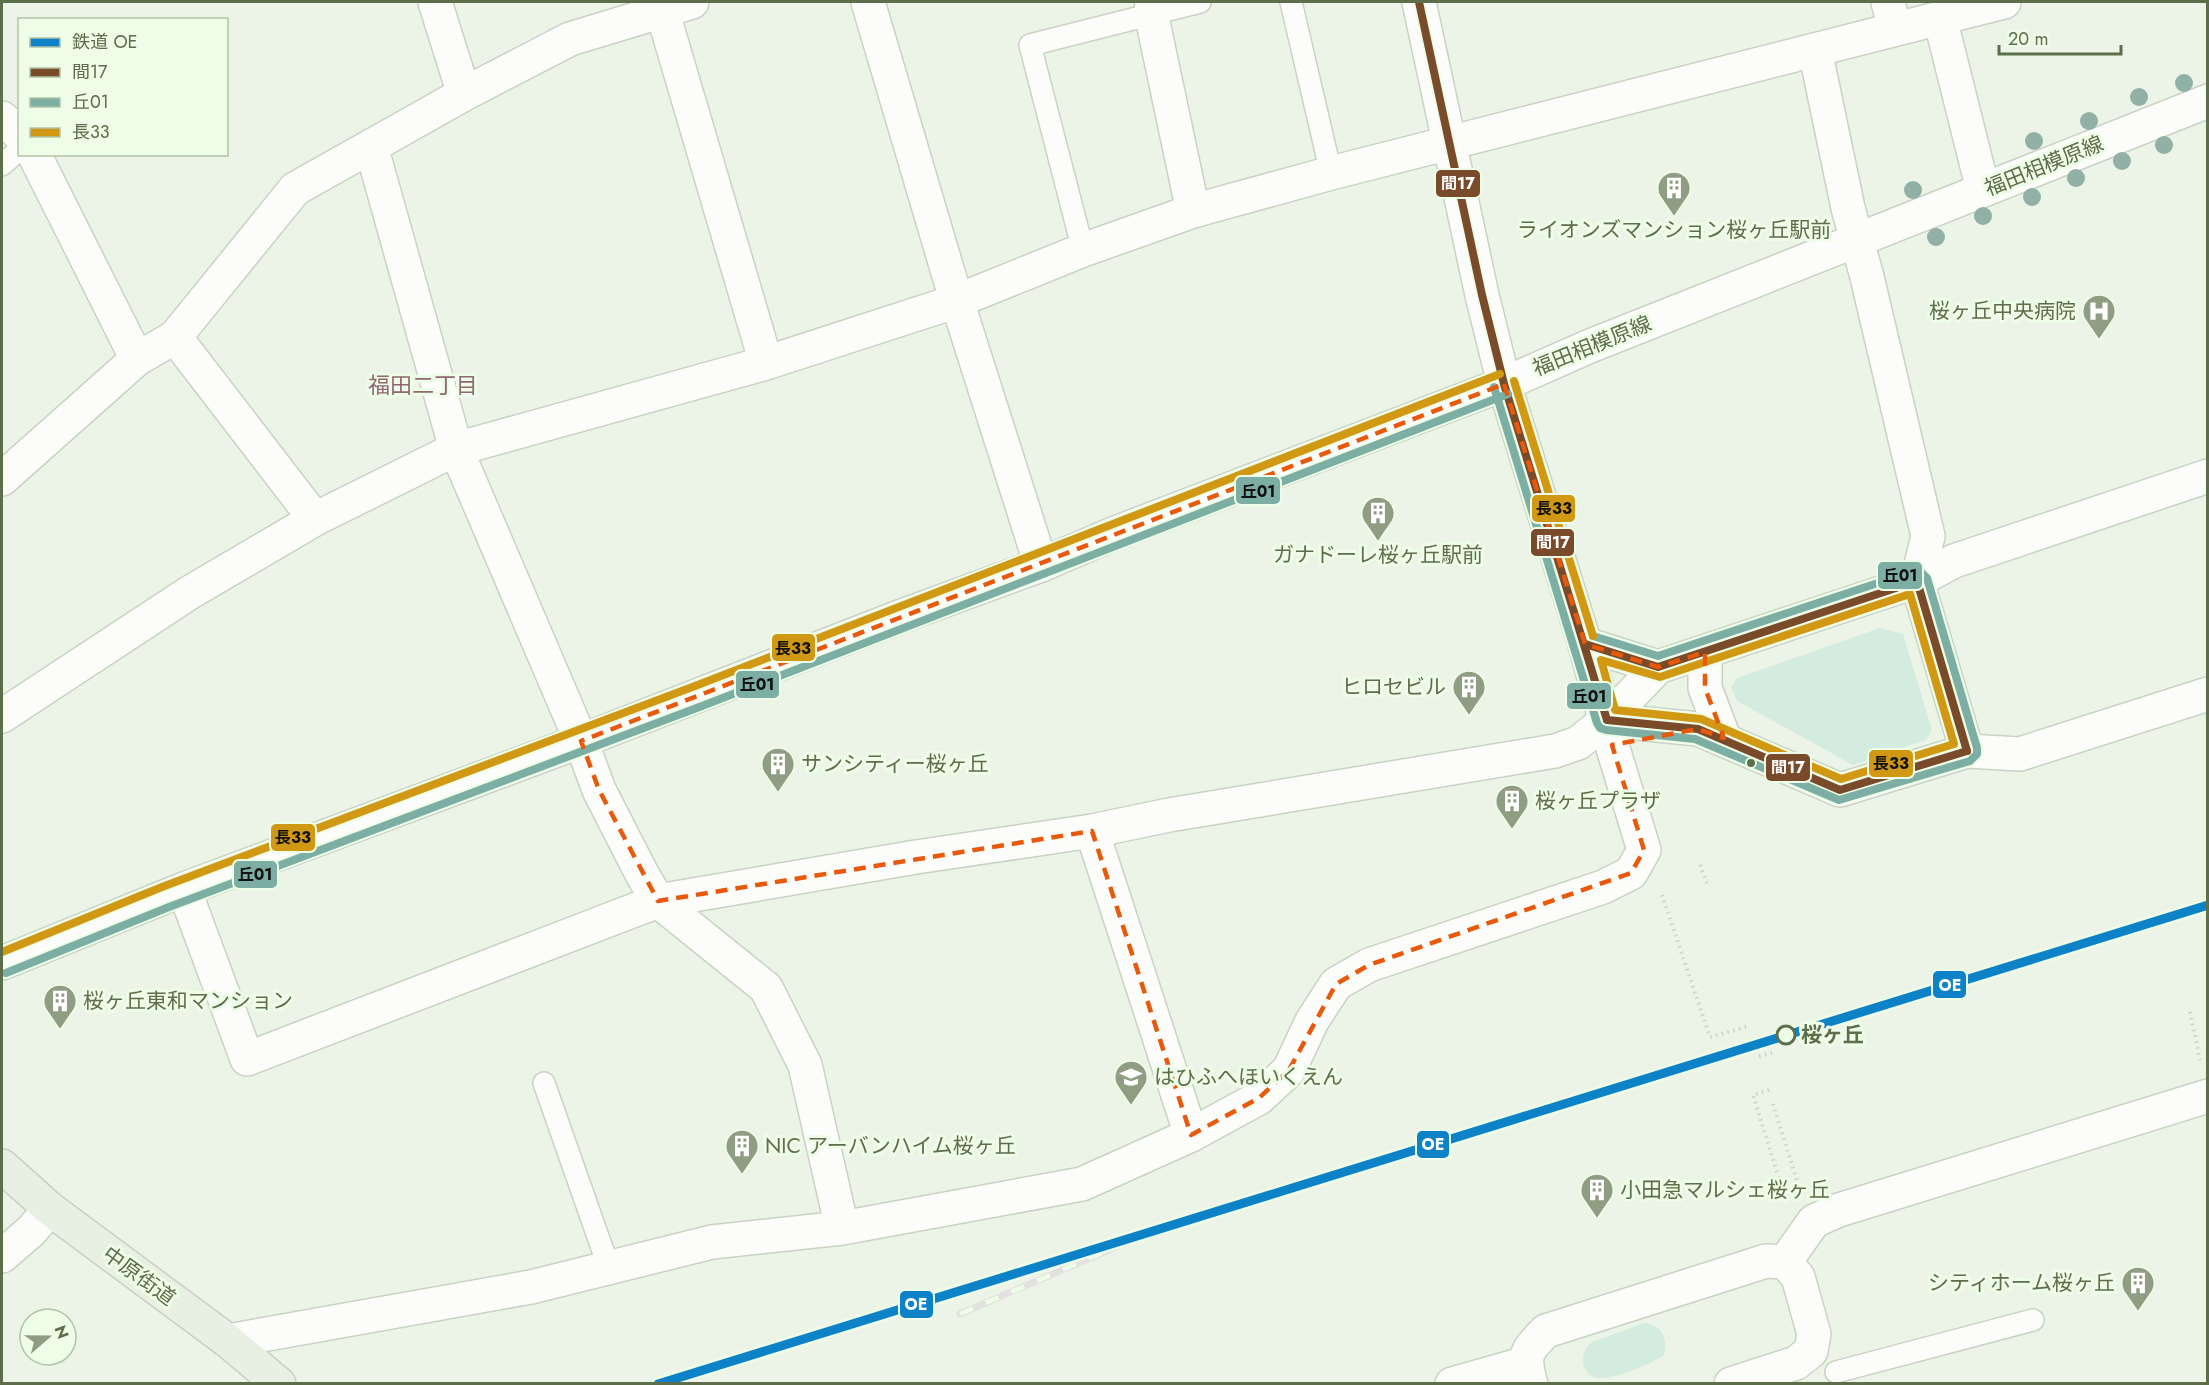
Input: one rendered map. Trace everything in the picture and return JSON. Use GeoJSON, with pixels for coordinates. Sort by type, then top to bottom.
{"type":"FeatureCollection","features":[{"type":"Feature","properties":{"kind":"main road","name":"中原街道"},"geometry":{"type":"LineString","coordinates":[[2,1166],[50,1209],[228,1341],[279,1383]]}},
{"type":"Feature","properties":{"kind":"street"},"geometry":{"type":"LineString","coordinates":[[435,2],[464,94]]}},
{"type":"Feature","properties":{"kind":"street"},"geometry":{"type":"LineString","coordinates":[[868,2],[957,301],[1041,565]]}},
{"type":"Feature","properties":{"kind":"street"},"geometry":{"type":"LineString","coordinates":[[228,1341],[531,1287],[712,1242],[842,1228],[1082,1184],[1191,1135],[1259,1098],[1289,1070],[1312,1021],[1336,984],[1369,965],[1603,887],[1631,873],[1644,850],[1586,644],[1504,384],[1486,312],[1419,2]]}},
{"type":"Feature","properties":{"kind":"street"},"geometry":{"type":"LineString","coordinates":[[2,716],[189,592],[315,519],[456,449],[766,363],[957,301],[1083,250],[1193,211],[1331,173],[1815,50],[1892,15],[1940,18],[2004,2]]}},
{"type":"Feature","properties":{"kind":"street"},"geometry":{"type":"LineString","coordinates":[[2,478],[137,359],[175,337],[295,189],[464,94],[570,39],[677,6],[766,363]]}},
{"type":"Feature","properties":{"kind":"street"},"geometry":{"type":"LineString","coordinates":[[1151,7],[1193,211]]}},
{"type":"Feature","properties":{"kind":"street"},"geometry":{"type":"LineString","coordinates":[[1940,18],[1983,190]]}},
{"type":"Feature","properties":{"kind":"street"},"geometry":{"type":"LineString","coordinates":[[1815,50],[1848,208],[1928,536],[1917,581],[1967,751]]}},
{"type":"Feature","properties":{"kind":"street","name":"福田相模原線"},"geometry":{"type":"LineString","coordinates":[[2,963],[184,890],[1041,565],[1113,534],[1504,384],[1590,346],[2208,101]]}},
{"type":"Feature","properties":{"kind":"street"},"geometry":{"type":"LineString","coordinates":[[2,118],[18,133]]}},
{"type":"Feature","properties":{"kind":"street"},"geometry":{"type":"LineString","coordinates":[[371,146],[456,449],[581,741],[599,790],[658,901],[766,988],[805,1065],[842,1228]]}},
{"type":"Feature","properties":{"kind":"street"},"geometry":{"type":"LineString","coordinates":[[35,156],[137,359]]}},
{"type":"Feature","properties":{"kind":"street"},"geometry":{"type":"LineString","coordinates":[[175,337],[315,519]]}},
{"type":"Feature","properties":{"kind":"street"},"geometry":{"type":"LineString","coordinates":[[1609,732],[1658,667],[1917,581],[1954,561],[2208,476]]}},
{"type":"Feature","properties":{"kind":"street"},"geometry":{"type":"LineString","coordinates":[[1586,644],[1658,667]]}},
{"type":"Feature","properties":{"kind":"street"},"geometry":{"type":"LineString","coordinates":[[1705,652],[1705,688],[1711,734]]}},
{"type":"Feature","properties":{"kind":"street"},"geometry":{"type":"LineString","coordinates":[[184,890],[247,1059],[658,901],[916,857],[1092,831],[1204,809],[1555,751],[1609,732],[1711,734],[1840,790],[1967,751],[2020,754],[2208,694]]}},
{"type":"Feature","properties":{"kind":"street"},"geometry":{"type":"LineString","coordinates":[[1092,831],[1191,1135]]}},
{"type":"Feature","properties":{"kind":"street"},"geometry":{"type":"LineString","coordinates":[[1785,1262],[1814,1221],[1839,1210],[2207,1096]]}},
{"type":"Feature","properties":{"kind":"street"},"geometry":{"type":"LineString","coordinates":[[2,1256],[31,1231],[50,1209]]}},
{"type":"Feature","properties":{"kind":"street"},"geometry":{"type":"LineString","coordinates":[[1452,1383],[1528,1373],[1530,1347],[1546,1331],[1766,1261],[1785,1262],[1798,1277],[1814,1334],[1811,1351],[1796,1363],[1731,1383]]}},
{"type":"Feature","properties":{"kind":"lane"},"geometry":{"type":"LineString","coordinates":[[1083,250],[1030,45],[1151,7],[1200,2]]}},
{"type":"Feature","properties":{"kind":"lane"},"geometry":{"type":"LineString","coordinates":[[1291,2],[1331,173]]}},
{"type":"Feature","properties":{"kind":"lane"},"geometry":{"type":"LineString","coordinates":[[2,165],[18,151]]}},
{"type":"Feature","properties":{"kind":"lane"},"geometry":{"type":"LineString","coordinates":[[544,1083],[609,1268]]}},
{"type":"Feature","properties":{"kind":"lane"},"geometry":{"type":"LineString","coordinates":[[1811,1351],[1837,1378],[2033,1320]]}},
{"type":"Feature","properties":{"kind":"path"},"geometry":{"type":"LineString","coordinates":[[1700,865],[1707,883]]}},
{"type":"Feature","properties":{"kind":"path"},"geometry":{"type":"LineString","coordinates":[[1660,889],[1710,1038],[1749,1026]]}},
{"type":"Feature","properties":{"kind":"path"},"geometry":{"type":"LineString","coordinates":[[2190,1012],[2207,1096]]}},
{"type":"Feature","properties":{"kind":"path"},"geometry":{"type":"LineString","coordinates":[[1759,1056],[1772,1053]]}},
{"type":"Feature","properties":{"kind":"path"},"geometry":{"type":"LineString","coordinates":[[1769,1090],[1753,1095],[1787,1204]]}},
{"type":"Feature","properties":{"kind":"path"},"geometry":{"type":"LineString","coordinates":[[1773,1104],[1798,1184]]}},
{"type":"Feature","properties":{"kind":"highlighted area"},"geometry":{"type":"Polygon","coordinates":[[[1504,384],[1585,644],[1658,667],[1705,652],[1705,688],[1724,738],[1698,729],[1612,745],[1644,850],[1631,873],[1369,965],[1336,984],[1289,1070],[1259,1098],[1191,1135],[1092,831],[658,901],[599,790],[581,741],[1504,384]]]}},
{"type":"Feature","properties":{"kind":"green space"},"geometry":{"type":"Polygon","coordinates":[[[1880,628],[1903,634],[1932,730],[1926,740],[1853,765],[1737,701],[1731,688],[1737,678],[1880,628]]]}},
{"type":"Feature","properties":{"kind":"green space"},"geometry":{"type":"Polygon","coordinates":[[[1644,1323],[1655,1326],[1662,1333],[1665,1343],[1664,1355],[1641,1367],[1613,1377],[1598,1378],[1588,1373],[1583,1357],[1592,1342],[1644,1323]]]}},
{"type":"Feature","properties":{"kind":"railway"},"geometry":{"type":"LineString","coordinates":[[960,1314],[1160,1228]]}},
{"type":"Feature","properties":{"kind":"rail line","name":"OE"},"geometry":{"type":"LineString","coordinates":[[658,1384],[2208,905]]}},
{"type":"Feature","properties":{"kind":"transit line","name":"間17"},"geometry":{"type":"LineString","coordinates":[[1419,2],[1482,295],[1504,384],[1607,720]]}},
{"type":"Feature","properties":{"kind":"transit line","name":"長33"},"geometry":{"type":"LineString","coordinates":[[2,952],[162,887],[695,686],[1500,374]]}},
{"type":"Feature","properties":{"kind":"transit line","name":"長33"},"geometry":{"type":"LineString","coordinates":[[1514,381],[1593,636]]}},
{"type":"Feature","properties":{"kind":"transit line","name":"丘01"},"geometry":{"type":"LineString","coordinates":[[1494,387],[1600,728],[1695,739],[1839,800],[1970,761],[1977,754],[1927,578],[1920,571],[1914,571],[1658,656],[1593,636]]}},
{"type":"Feature","properties":{"kind":"transit line","name":"丘01"},"geometry":{"type":"LineString","coordinates":[[6,973],[169,907],[702,706],[1508,394]]}},
{"type":"Feature","properties":{"kind":"transit line","name":"間17"},"geometry":{"type":"LineString","coordinates":[[1585,644],[1658,667],[1917,581],[1967,751]]}},
{"type":"Feature","properties":{"kind":"transit line","name":"長33"},"geometry":{"type":"LineString","coordinates":[[1910,594],[1954,744],[1841,779],[1701,719],[1615,710],[1601,660],[1660,677],[1910,594]]}},
{"type":"Feature","properties":{"kind":"transit line","name":"間17"},"geometry":{"type":"LineString","coordinates":[[1607,720],[1698,729],[1840,790],[1967,751]]}},
{"type":"Feature","properties":{"kind":"place","name":"ライオンズマンション桜ヶ丘駅前"},"geometry":{"type":"Point","coordinates":[1674,217]}},
{"type":"Feature","properties":{"kind":"place","name":"桜ヶ丘中央病院"},"geometry":{"type":"Point","coordinates":[2099,340]}},
{"type":"Feature","properties":{"kind":"place","name":"ガナドーレ桜ヶ丘駅前"},"geometry":{"type":"Point","coordinates":[1378,542]}},
{"type":"Feature","properties":{"kind":"place","name":"ヒロセビル"},"geometry":{"type":"Point","coordinates":[1469,716]}},
{"type":"Feature","properties":{"kind":"place","name":"サンシティー桜ヶ丘"},"geometry":{"type":"Point","coordinates":[778,793]}},
{"type":"Feature","properties":{"kind":"place","name":"桜ヶ丘プラザ"},"geometry":{"type":"Point","coordinates":[1512,830]}},
{"type":"Feature","properties":{"kind":"place","name":"桜ヶ丘東和マンション"},"geometry":{"type":"Point","coordinates":[60,1030]}},
{"type":"Feature","properties":{"kind":"place","name":"桜ヶ丘"},"geometry":{"type":"Point","coordinates":[1786,1035]}},
{"type":"Feature","properties":{"kind":"place","name":"はひふへほいくえん"},"geometry":{"type":"Point","coordinates":[1131,1106]}},
{"type":"Feature","properties":{"kind":"place","name":"NIC アーバンハイム桜ヶ丘"},"geometry":{"type":"Point","coordinates":[742,1175]}},
{"type":"Feature","properties":{"kind":"place","name":"小田急マルシェ桜ヶ丘"},"geometry":{"type":"Point","coordinates":[1597,1219]}},
{"type":"Feature","properties":{"kind":"place","name":"シティホーム桜ヶ丘"},"geometry":{"type":"Point","coordinates":[2138,1312]}},
{"type":"Feature","properties":{"kind":"district","name":"福田二丁目"},"geometry":{"type":"Point","coordinates":[423,385]}}]}
